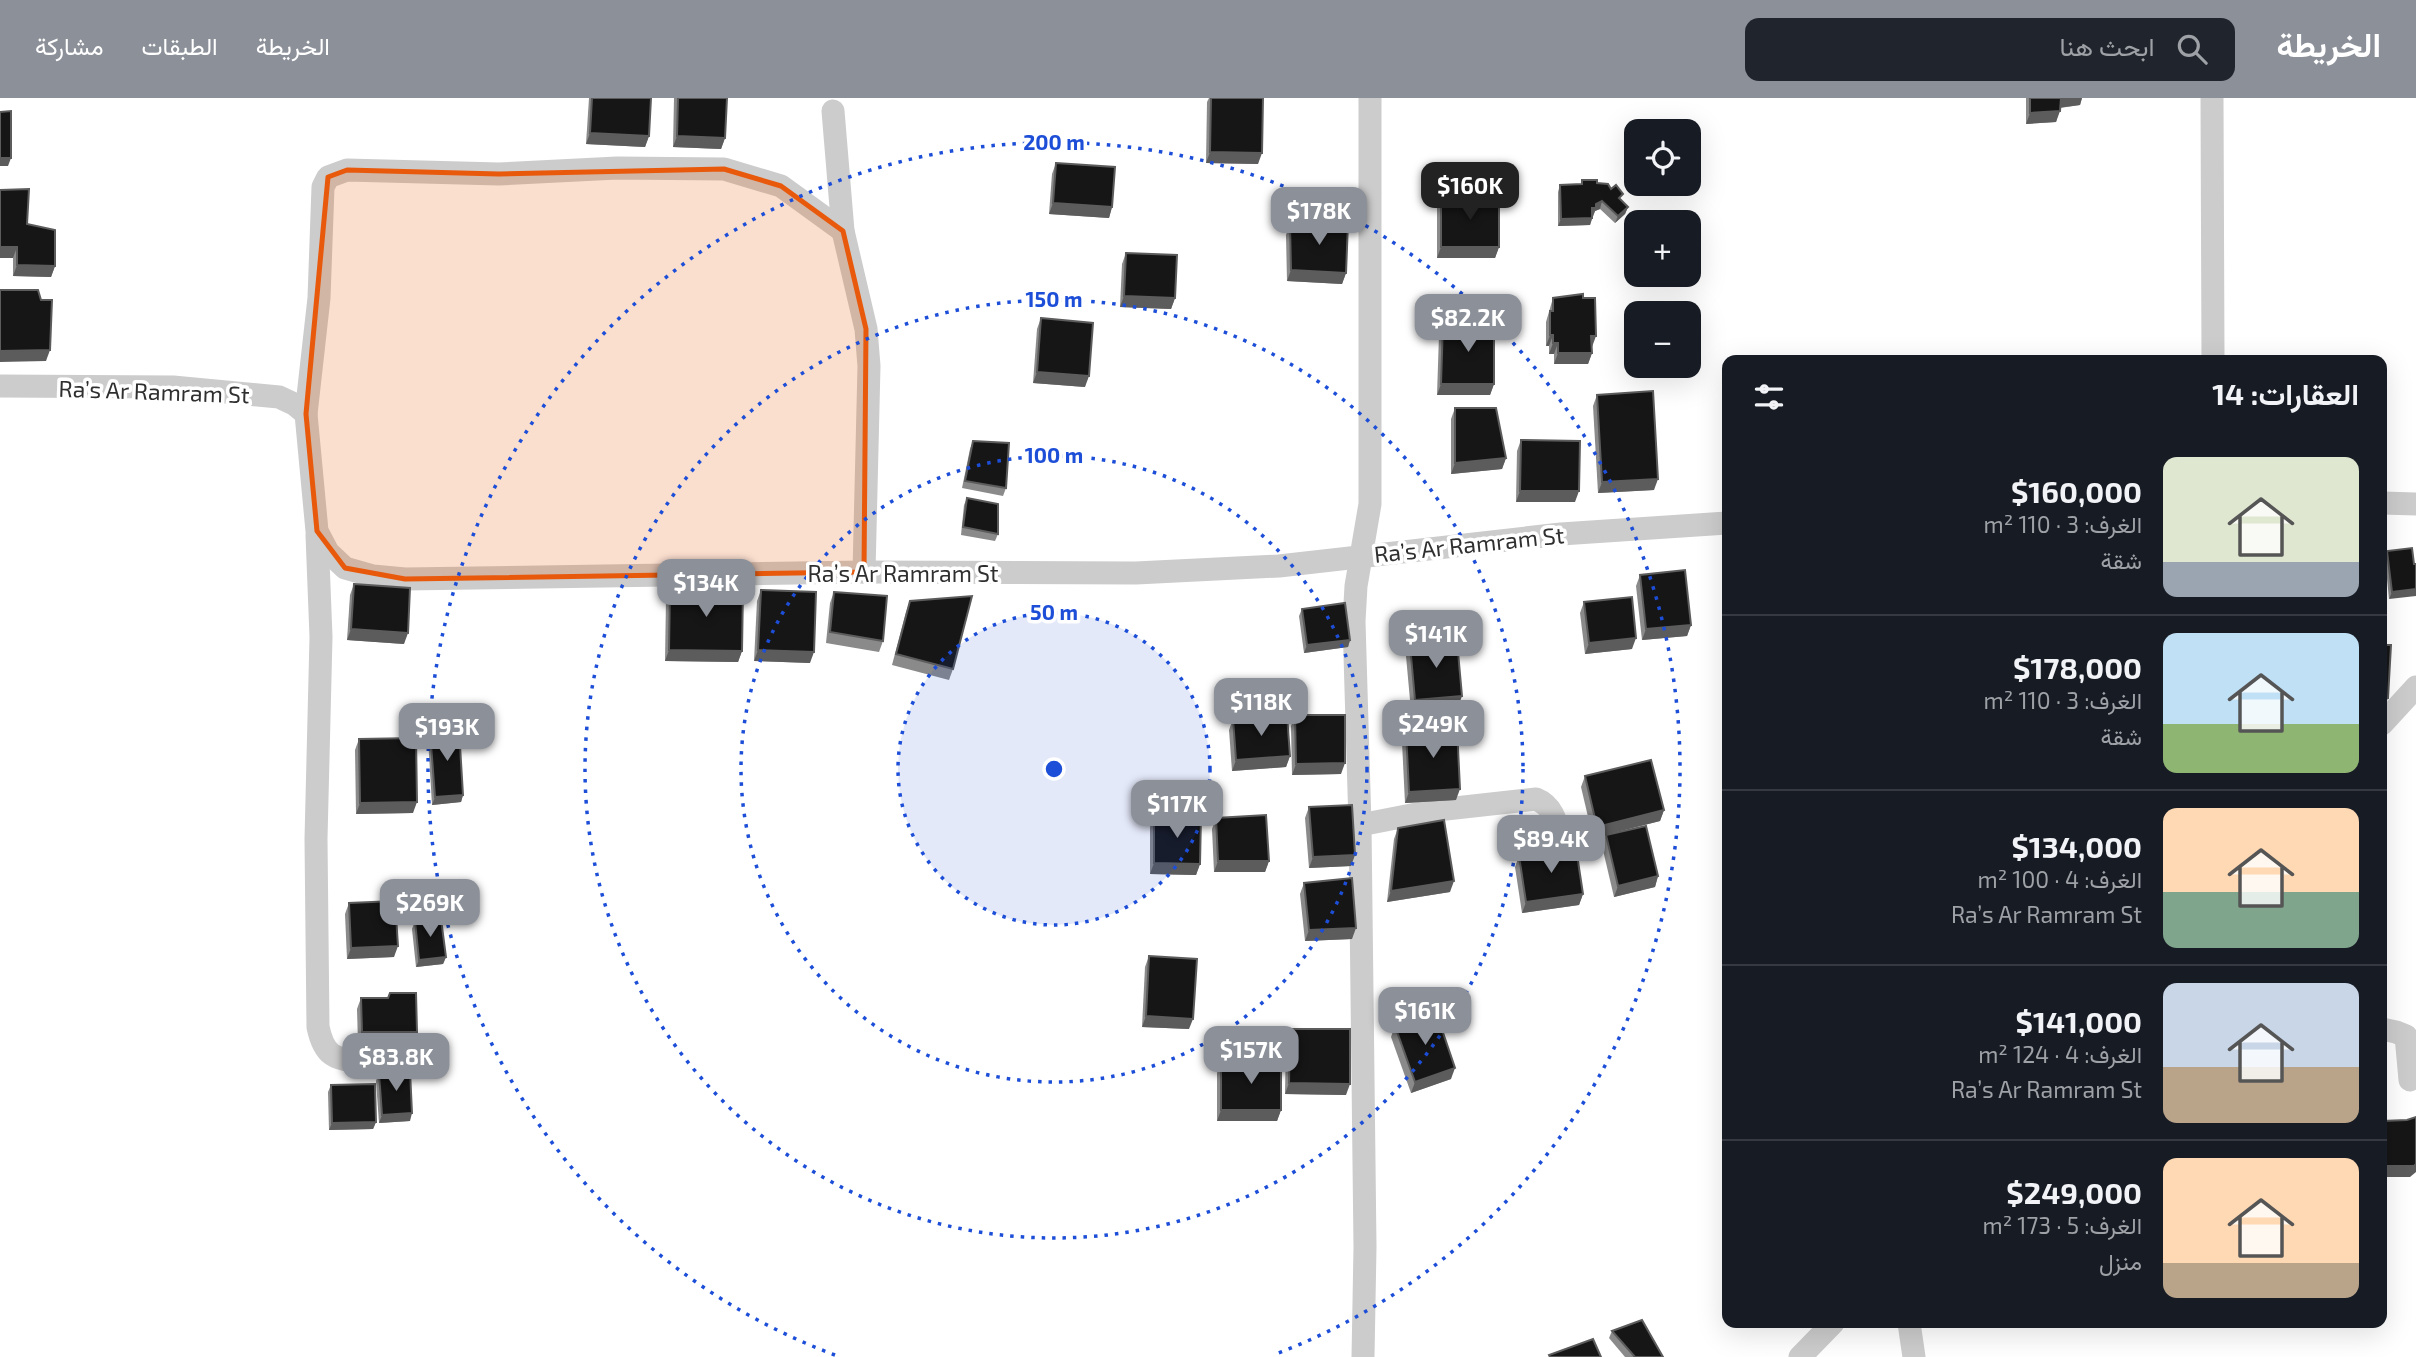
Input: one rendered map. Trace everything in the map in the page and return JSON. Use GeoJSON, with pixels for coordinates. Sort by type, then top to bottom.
{"type":"FeatureCollection","features":[{"type":"Feature","properties":{"kind":"street"},"geometry":{"type":"LineString","coordinates":[[1363,1357],[1365,1247],[1360,825],[1354,621],[1370,504],[1370,98]]}},
{"type":"Feature","properties":{"kind":"street"},"geometry":{"type":"LineString","coordinates":[[2212,98],[2213,355]]}},
{"type":"Feature","properties":{"kind":"street"},"geometry":{"type":"LineString","coordinates":[[833,111],[843,232],[866,329],[869,366],[864,572]]}},
{"type":"Feature","properties":{"kind":"street"},"geometry":{"type":"LineString","coordinates":[[306,414],[319,298],[323,187],[328,177],[346,170],[499,174],[617,168],[724,169],[781,186],[843,232]]}},
{"type":"Feature","properties":{"kind":"street","name":"Ra’s Ar Ramram St"},"geometry":{"type":"LineString","coordinates":[[0,386],[173,387],[279,397],[294,404],[306,414],[317,531],[328,552],[345,568],[373,576],[405,579],[864,572],[1136,573],[1279,566],[1561,534],[1722,523]]}},
{"type":"Feature","properties":{"kind":"street"},"geometry":{"type":"LineString","coordinates":[[2387,503],[2416,503]]}},
{"type":"Feature","properties":{"kind":"street"},"geometry":{"type":"LineString","coordinates":[[317,531],[321,636],[316,839],[318,1027],[321,1045],[330,1054],[368,1064]]}},
{"type":"Feature","properties":{"kind":"street"},"geometry":{"type":"LineString","coordinates":[[2387,719],[2416,687]]}},
{"type":"Feature","properties":{"kind":"street"},"geometry":{"type":"LineString","coordinates":[[1360,825],[1437,810],[1536,799],[1546,803],[1552,811],[1563,847]]}},
{"type":"Feature","properties":{"kind":"street"},"geometry":{"type":"LineString","coordinates":[[2387,1030],[2406,1036],[2410,1080]]}},
{"type":"Feature","properties":{"kind":"street"},"geometry":{"type":"LineString","coordinates":[[1800,1357],[1828,1328]]}},
{"type":"Feature","properties":{"kind":"street"},"geometry":{"type":"LineString","coordinates":[[1910,1328],[1914,1357]]}},
{"type":"Feature","properties":{"kind":"highlighted area"},"geometry":{"type":"Polygon","coordinates":[[[724,169],[781,186],[843,231],[866,329],[864,572],[405,579],[345,568],[317,531],[306,414],[328,177],[347,170],[499,174],[724,169]]]}},
{"type":"Feature","properties":{"kind":"building"},"geometry":{"type":"Polygon","coordinates":[[[592,98],[651,98],[649,136],[590,133],[592,98]]]}},
{"type":"Feature","properties":{"kind":"building"},"geometry":{"type":"Polygon","coordinates":[[[678,98],[727,98],[725,138],[677,136],[678,98]]]}},
{"type":"Feature","properties":{"kind":"building"},"geometry":{"type":"Polygon","coordinates":[[[1211,98],[1263,98],[1262,153],[1210,152],[1211,98]]]}},
{"type":"Feature","properties":{"kind":"building"},"geometry":{"type":"Polygon","coordinates":[[[2030,98],[2061,98],[2060,111],[2030,113],[2030,98]]]}},
{"type":"Feature","properties":{"kind":"building"},"geometry":{"type":"Polygon","coordinates":[[[11,111],[11,158],[0,158],[0,112],[11,111]]]}},
{"type":"Feature","properties":{"kind":"building"},"geometry":{"type":"Polygon","coordinates":[[[1056,163],[1115,167],[1112,207],[1053,203],[1056,163]]]}},
{"type":"Feature","properties":{"kind":"building"},"geometry":{"type":"Polygon","coordinates":[[[1582,180],[1597,180],[1597,183],[1608,184],[1611,189],[1616,185],[1623,194],[1619,198],[1628,207],[1618,216],[1602,201],[1596,204],[1596,208],[1592,208],[1592,218],[1561,219],[1560,185],[1582,184],[1582,180]]]}},
{"type":"Feature","properties":{"kind":"building"},"geometry":{"type":"Polygon","coordinates":[[[29,189],[27,224],[55,230],[55,266],[17,265],[17,247],[0,247],[0,190],[29,189]]]}},
{"type":"Feature","properties":{"kind":"building"},"geometry":{"type":"Polygon","coordinates":[[[1441,197],[1499,197],[1499,247],[1441,247],[1441,197]]]}},
{"type":"Feature","properties":{"kind":"building"},"geometry":{"type":"Polygon","coordinates":[[[1348,223],[1346,273],[1291,270],[1290,224],[1348,223]]]}},
{"type":"Feature","properties":{"kind":"building"},"geometry":{"type":"Polygon","coordinates":[[[1126,253],[1177,255],[1175,298],[1124,296],[1126,253]]]}},
{"type":"Feature","properties":{"kind":"building"},"geometry":{"type":"Polygon","coordinates":[[[0,290],[38,290],[41,300],[52,300],[50,350],[0,351],[0,290]]]}},
{"type":"Feature","properties":{"kind":"building"},"geometry":{"type":"Polygon","coordinates":[[[1583,294],[1583,298],[1595,298],[1596,336],[1591,336],[1592,353],[1558,353],[1558,343],[1553,343],[1553,335],[1550,335],[1553,298],[1583,294]]]}},
{"type":"Feature","properties":{"kind":"building"},"geometry":{"type":"Polygon","coordinates":[[[1041,318],[1093,323],[1089,376],[1037,372],[1041,318]]]}},
{"type":"Feature","properties":{"kind":"building"},"geometry":{"type":"Polygon","coordinates":[[[1443,324],[1494,325],[1494,384],[1441,384],[1443,324]]]}},
{"type":"Feature","properties":{"kind":"building"},"geometry":{"type":"Polygon","coordinates":[[[1653,391],[1658,479],[1602,482],[1597,395],[1653,391]]]}},
{"type":"Feature","properties":{"kind":"building"},"geometry":{"type":"Polygon","coordinates":[[[1455,408],[1496,408],[1506,458],[1455,463],[1455,408]]]}},
{"type":"Feature","properties":{"kind":"building"},"geometry":{"type":"Polygon","coordinates":[[[1521,440],[1580,441],[1579,491],[1520,491],[1521,440]]]}},
{"type":"Feature","properties":{"kind":"building"},"geometry":{"type":"Polygon","coordinates":[[[973,441],[1009,443],[1006,488],[965,481],[973,441]]]}},
{"type":"Feature","properties":{"kind":"building"},"geometry":{"type":"Polygon","coordinates":[[[967,498],[998,504],[998,534],[963,527],[967,498]]]}},
{"type":"Feature","properties":{"kind":"building"},"geometry":{"type":"Polygon","coordinates":[[[2412,548],[2416,564],[2416,589],[2392,592],[2387,551],[2412,548]]]}},
{"type":"Feature","properties":{"kind":"building"},"geometry":{"type":"Polygon","coordinates":[[[1685,570],[1691,625],[1646,629],[1640,575],[1685,570]]]}},
{"type":"Feature","properties":{"kind":"building"},"geometry":{"type":"Polygon","coordinates":[[[354,584],[410,588],[408,633],[351,629],[354,584]]]}},
{"type":"Feature","properties":{"kind":"building"},"geometry":{"type":"Polygon","coordinates":[[[670,588],[743,589],[742,651],[669,650],[670,588]]]}},
{"type":"Feature","properties":{"kind":"building"},"geometry":{"type":"Polygon","coordinates":[[[761,590],[816,592],[814,652],[758,650],[761,590]]]}},
{"type":"Feature","properties":{"kind":"building"},"geometry":{"type":"Polygon","coordinates":[[[834,592],[887,596],[883,641],[830,632],[834,592]]]}},
{"type":"Feature","properties":{"kind":"building"},"geometry":{"type":"Polygon","coordinates":[[[972,596],[953,669],[896,654],[910,601],[972,596]]]}},
{"type":"Feature","properties":{"kind":"building"},"geometry":{"type":"Polygon","coordinates":[[[1632,597],[1636,638],[1589,643],[1584,602],[1632,597]]]}},
{"type":"Feature","properties":{"kind":"building"},"geometry":{"type":"Polygon","coordinates":[[[1345,603],[1350,640],[1307,645],[1302,609],[1345,603]]]}},
{"type":"Feature","properties":{"kind":"building"},"geometry":{"type":"Polygon","coordinates":[[[1457,641],[1462,696],[1415,700],[1410,645],[1457,641]]]}},
{"type":"Feature","properties":{"kind":"building"},"geometry":{"type":"Polygon","coordinates":[[[2387,645],[2391,645],[2388,698],[2387,645]]]}},
{"type":"Feature","properties":{"kind":"building"},"geometry":{"type":"Polygon","coordinates":[[[1287,715],[1290,756],[1236,760],[1233,719],[1287,715]]]}},
{"type":"Feature","properties":{"kind":"building"},"geometry":{"type":"Polygon","coordinates":[[[1295,715],[1345,715],[1345,763],[1296,764],[1295,715]]]}},
{"type":"Feature","properties":{"kind":"building"},"geometry":{"type":"Polygon","coordinates":[[[1457,728],[1460,789],[1409,792],[1406,731],[1457,728]]]}},
{"type":"Feature","properties":{"kind":"building"},"geometry":{"type":"Polygon","coordinates":[[[459,729],[463,795],[435,797],[430,731],[459,729]]]}},
{"type":"Feature","properties":{"kind":"building"},"geometry":{"type":"Polygon","coordinates":[[[416,738],[417,802],[360,803],[359,739],[416,738]]]}},
{"type":"Feature","properties":{"kind":"building"},"geometry":{"type":"Polygon","coordinates":[[[1651,760],[1664,810],[1597,827],[1585,776],[1651,760]]]}},
{"type":"Feature","properties":{"kind":"building"},"geometry":{"type":"Polygon","coordinates":[[[1352,805],[1355,855],[1313,857],[1309,807],[1352,805]]]}},
{"type":"Feature","properties":{"kind":"building"},"geometry":{"type":"Polygon","coordinates":[[[1266,815],[1269,861],[1218,861],[1216,818],[1266,815]]]}},
{"type":"Feature","properties":{"kind":"building"},"geometry":{"type":"Polygon","coordinates":[[[1154,816],[1201,816],[1200,864],[1154,863],[1154,816]]]}},
{"type":"Feature","properties":{"kind":"building"},"geometry":{"type":"Polygon","coordinates":[[[1444,820],[1454,881],[1391,891],[1398,828],[1444,820]]]}},
{"type":"Feature","properties":{"kind":"building"},"geometry":{"type":"Polygon","coordinates":[[[1646,826],[1658,876],[1618,886],[1606,835],[1646,826]]]}},
{"type":"Feature","properties":{"kind":"building"},"geometry":{"type":"Polygon","coordinates":[[[1576,848],[1583,894],[1526,902],[1519,856],[1576,848]]]}},
{"type":"Feature","properties":{"kind":"building"},"geometry":{"type":"Polygon","coordinates":[[[1352,878],[1356,928],[1309,930],[1304,883],[1352,878]]]}},
{"type":"Feature","properties":{"kind":"building"},"geometry":{"type":"Polygon","coordinates":[[[395,901],[398,946],[351,948],[349,903],[395,901]]]}},
{"type":"Feature","properties":{"kind":"building"},"geometry":{"type":"Polygon","coordinates":[[[441,919],[446,957],[419,960],[415,921],[441,919]]]}},
{"type":"Feature","properties":{"kind":"building"},"geometry":{"type":"Polygon","coordinates":[[[1149,956],[1197,959],[1193,1019],[1146,1016],[1149,956]]]}},
{"type":"Feature","properties":{"kind":"building"},"geometry":{"type":"Polygon","coordinates":[[[390,993],[416,993],[417,1032],[362,1032],[361,998],[388,998],[390,993]]]}},
{"type":"Feature","properties":{"kind":"building"},"geometry":{"type":"Polygon","coordinates":[[[1436,1012],[1455,1068],[1415,1082],[1395,1026],[1436,1012]]]}},
{"type":"Feature","properties":{"kind":"building"},"geometry":{"type":"Polygon","coordinates":[[[1290,1029],[1350,1029],[1350,1084],[1289,1083],[1290,1029]]]}},
{"type":"Feature","properties":{"kind":"building"},"geometry":{"type":"Polygon","coordinates":[[[1221,1062],[1281,1062],[1281,1110],[1221,1110],[1221,1062]]]}},
{"type":"Feature","properties":{"kind":"building"},"geometry":{"type":"Polygon","coordinates":[[[410,1071],[412,1113],[382,1115],[379,1073],[410,1071]]]}},
{"type":"Feature","properties":{"kind":"building"},"geometry":{"type":"Polygon","coordinates":[[[375,1084],[376,1122],[332,1123],[331,1085],[375,1084]]]}},
{"type":"Feature","properties":{"kind":"building"},"geometry":{"type":"Polygon","coordinates":[[[2416,1117],[2416,1164],[2387,1166],[2387,1121],[2416,1117]]]}},
{"type":"Feature","properties":{"kind":"building"},"geometry":{"type":"Polygon","coordinates":[[[1642,1320],[1663,1357],[1635,1357],[1612,1331],[1642,1320]]]}},
{"type":"Feature","properties":{"kind":"building"},"geometry":{"type":"Polygon","coordinates":[[[1593,1339],[1601,1357],[1549,1355],[1593,1339]]]}}]}
